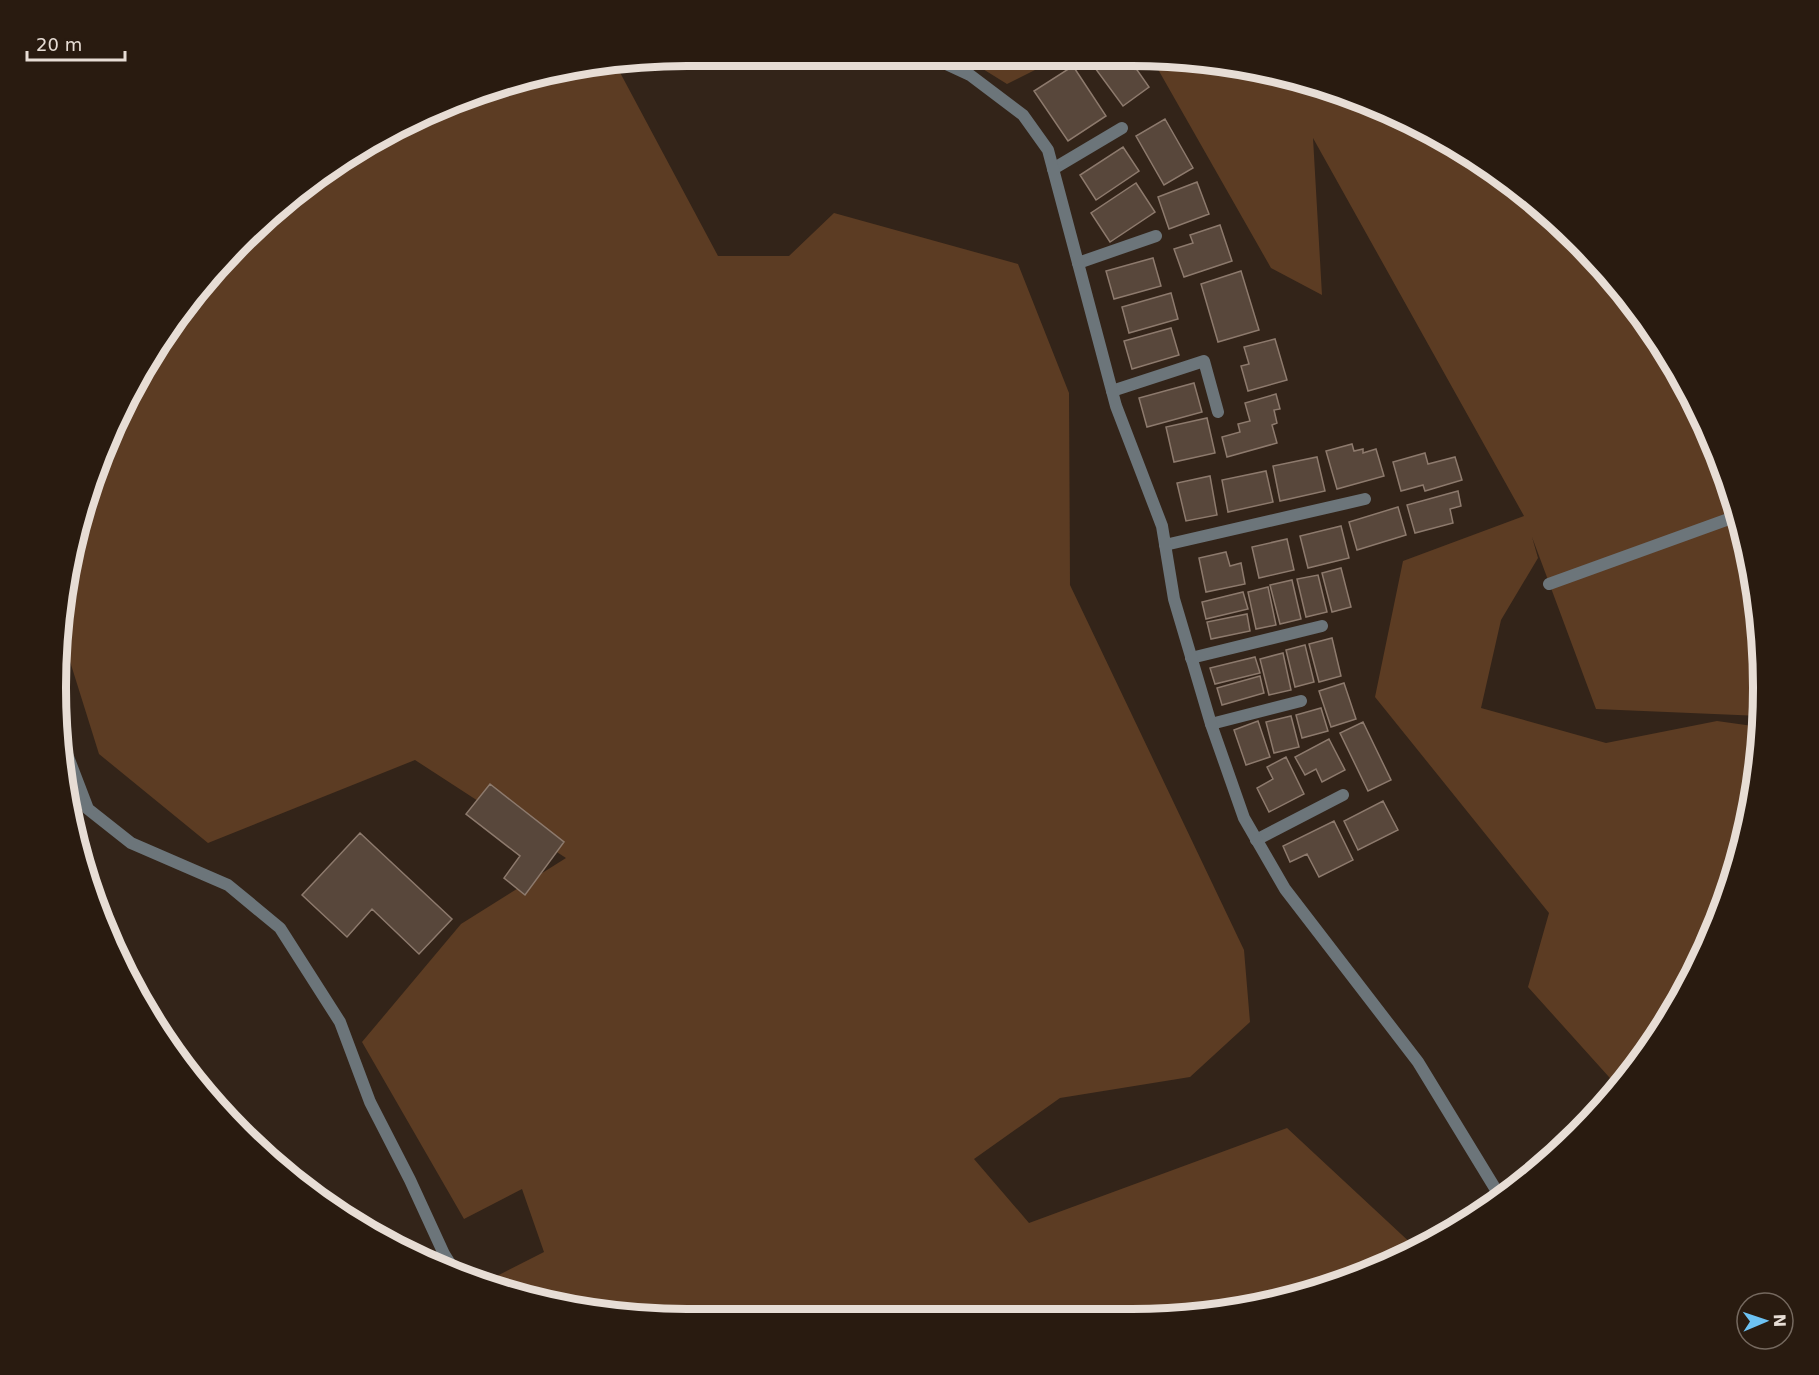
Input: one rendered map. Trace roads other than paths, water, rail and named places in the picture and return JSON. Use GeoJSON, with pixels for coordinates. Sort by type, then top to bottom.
{"type":"FeatureCollection","features":[{"type":"Feature","properties":{"kind":"street"},"geometry":{"type":"LineString","coordinates":[[951,66],[970,75],[1023,115],[1048,150],[1116,406],[1162,526],[1174,599],[1211,724],[1244,818],[1285,889],[1418,1062],[1496,1190]]}},
{"type":"Feature","properties":{"kind":"street"},"geometry":{"type":"LineString","coordinates":[[1053,169],[1122,128]]}},
{"type":"Feature","properties":{"kind":"street"},"geometry":{"type":"LineString","coordinates":[[1078,263],[1156,236]]}},
{"type":"Feature","properties":{"kind":"street"},"geometry":{"type":"LineString","coordinates":[[1112,391],[1204,361],[1218,412]]}},
{"type":"Feature","properties":{"kind":"street"},"geometry":{"type":"LineString","coordinates":[[1165,545],[1365,499]]}},
{"type":"Feature","properties":{"kind":"street"},"geometry":{"type":"LineString","coordinates":[[1549,584],[1729,519]]}},
{"type":"Feature","properties":{"kind":"street"},"geometry":{"type":"LineString","coordinates":[[1191,658],[1322,626]]}},
{"type":"Feature","properties":{"kind":"street"},"geometry":{"type":"LineString","coordinates":[[1211,724],[1301,701]]}},
{"type":"Feature","properties":{"kind":"street"},"geometry":{"type":"LineString","coordinates":[[70,763],[88,809],[131,843],[228,885],[280,928],[340,1022],[370,1102],[449,1261]]}},
{"type":"Feature","properties":{"kind":"street"},"geometry":{"type":"LineString","coordinates":[[1256,840],[1343,795]]}}]}
